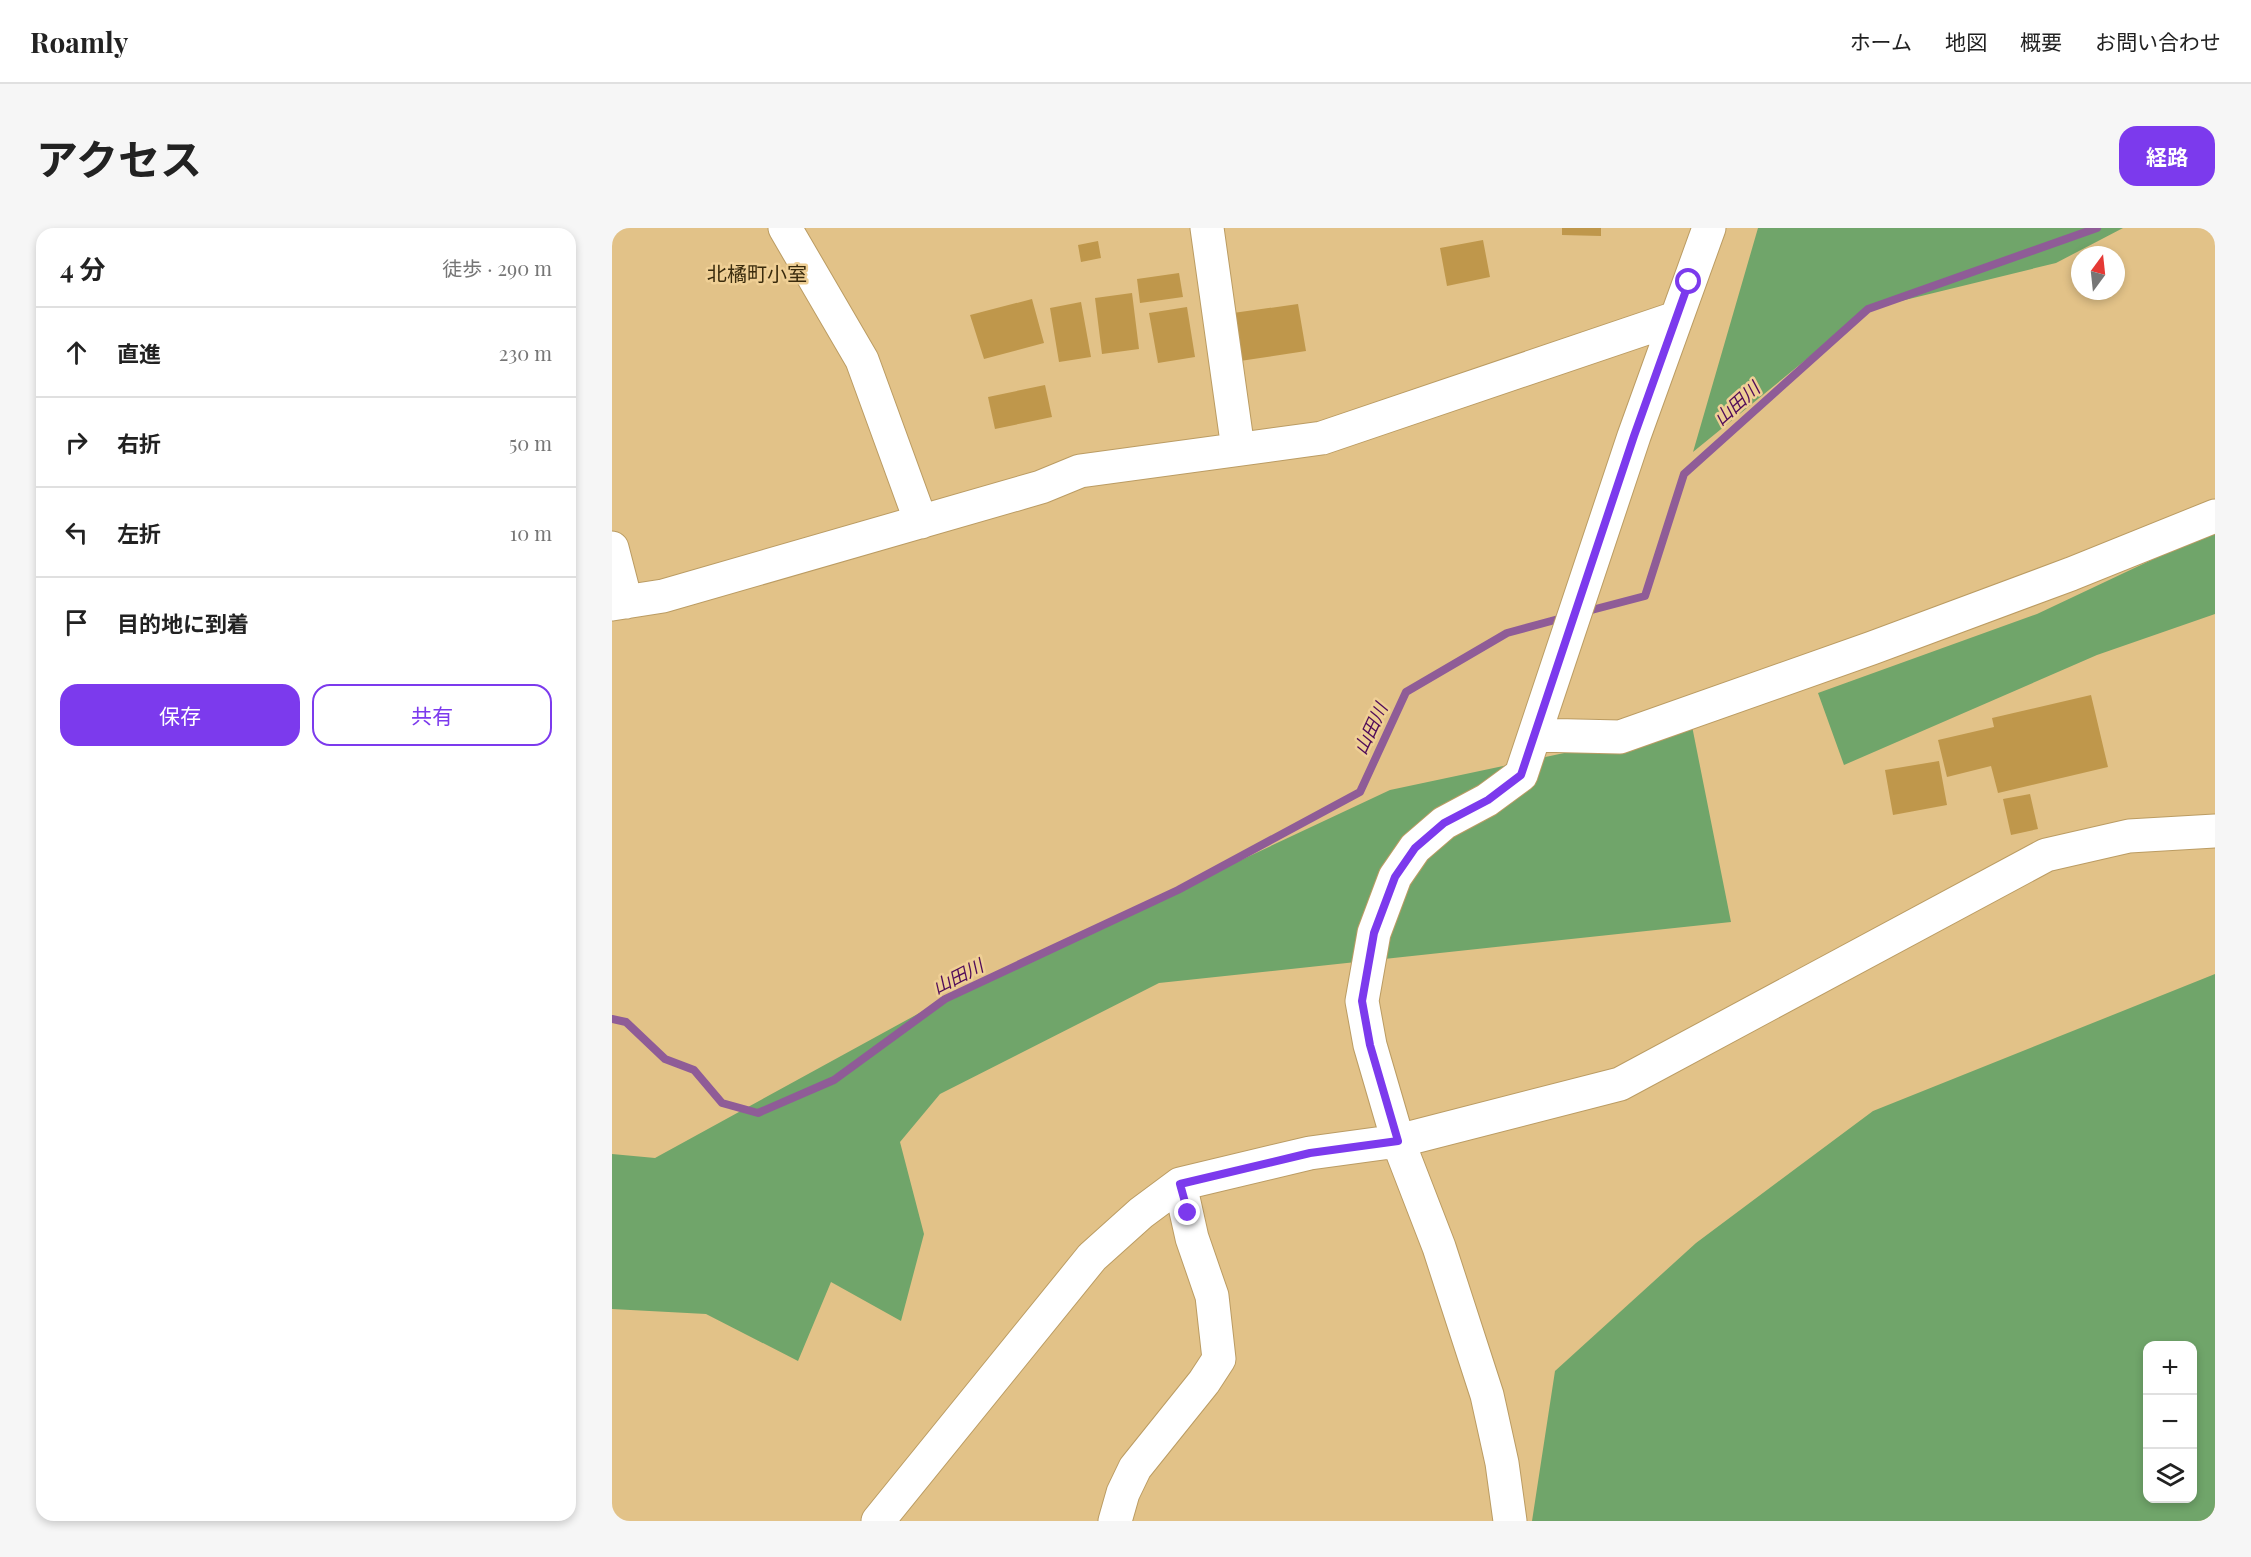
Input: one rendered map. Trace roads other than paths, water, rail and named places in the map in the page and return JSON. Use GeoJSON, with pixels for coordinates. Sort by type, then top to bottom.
{"type":"FeatureCollection","features":[{"type":"Feature","properties":{"kind":"street"},"geometry":{"type":"LineString","coordinates":[[785,228],[862,360],[921,522]]}},
{"type":"Feature","properties":{"kind":"street"},"geometry":{"type":"LineString","coordinates":[[1207,228],[1238,449]]}},
{"type":"Feature","properties":{"kind":"street"},"geometry":{"type":"LineString","coordinates":[[1510,1521],[1502,1463],[1487,1395],[1439,1247],[1398,1141],[1370,1045],[1362,1001],[1374,933],[1395,877],[1415,848],[1444,823],[1488,800],[1521,775],[1634,436],[1709,228]]}},
{"type":"Feature","properties":{"kind":"street"},"geometry":{"type":"LineString","coordinates":[[612,548],[619,603],[663,596],[1041,487],[1080,471],[1323,438],[1676,318]]}},
{"type":"Feature","properties":{"kind":"street"},"geometry":{"type":"LineString","coordinates":[[1535,735],[1620,737],[2071,574],[2215,516]]}},
{"type":"Feature","properties":{"kind":"street"},"geometry":{"type":"LineString","coordinates":[[878,1521],[1092,1257],[1141,1213],[1180,1184],[1310,1153],[1398,1141],[1620,1084],[1959,899],[2046,855],[2129,836],[2215,831]]}},
{"type":"Feature","properties":{"kind":"street"},"geometry":{"type":"LineString","coordinates":[[1115,1521],[1123,1493],[1135,1468],[1204,1382],[1219,1359],[1212,1296],[1192,1238],[1180,1184]]}},
{"type":"Feature","properties":{"kind":"waterway","name":"山田川"},"geometry":{"type":"LineString","coordinates":[[1584,612],[1645,596],[1684,474],[1868,309],[2097,228]]}},
{"type":"Feature","properties":{"kind":"waterway","name":"山田川"},"geometry":{"type":"LineString","coordinates":[[612,1019],[626,1022],[665,1059],[694,1070],[722,1103],[758,1113],[834,1080],[945,999],[1178,890],[1360,792],[1406,692],[1507,633],[1566,617]]}},
{"type":"Feature","properties":{"kind":"district","name":"北橘町小室"},"geometry":{"type":"Point","coordinates":[757,274]}}]}
